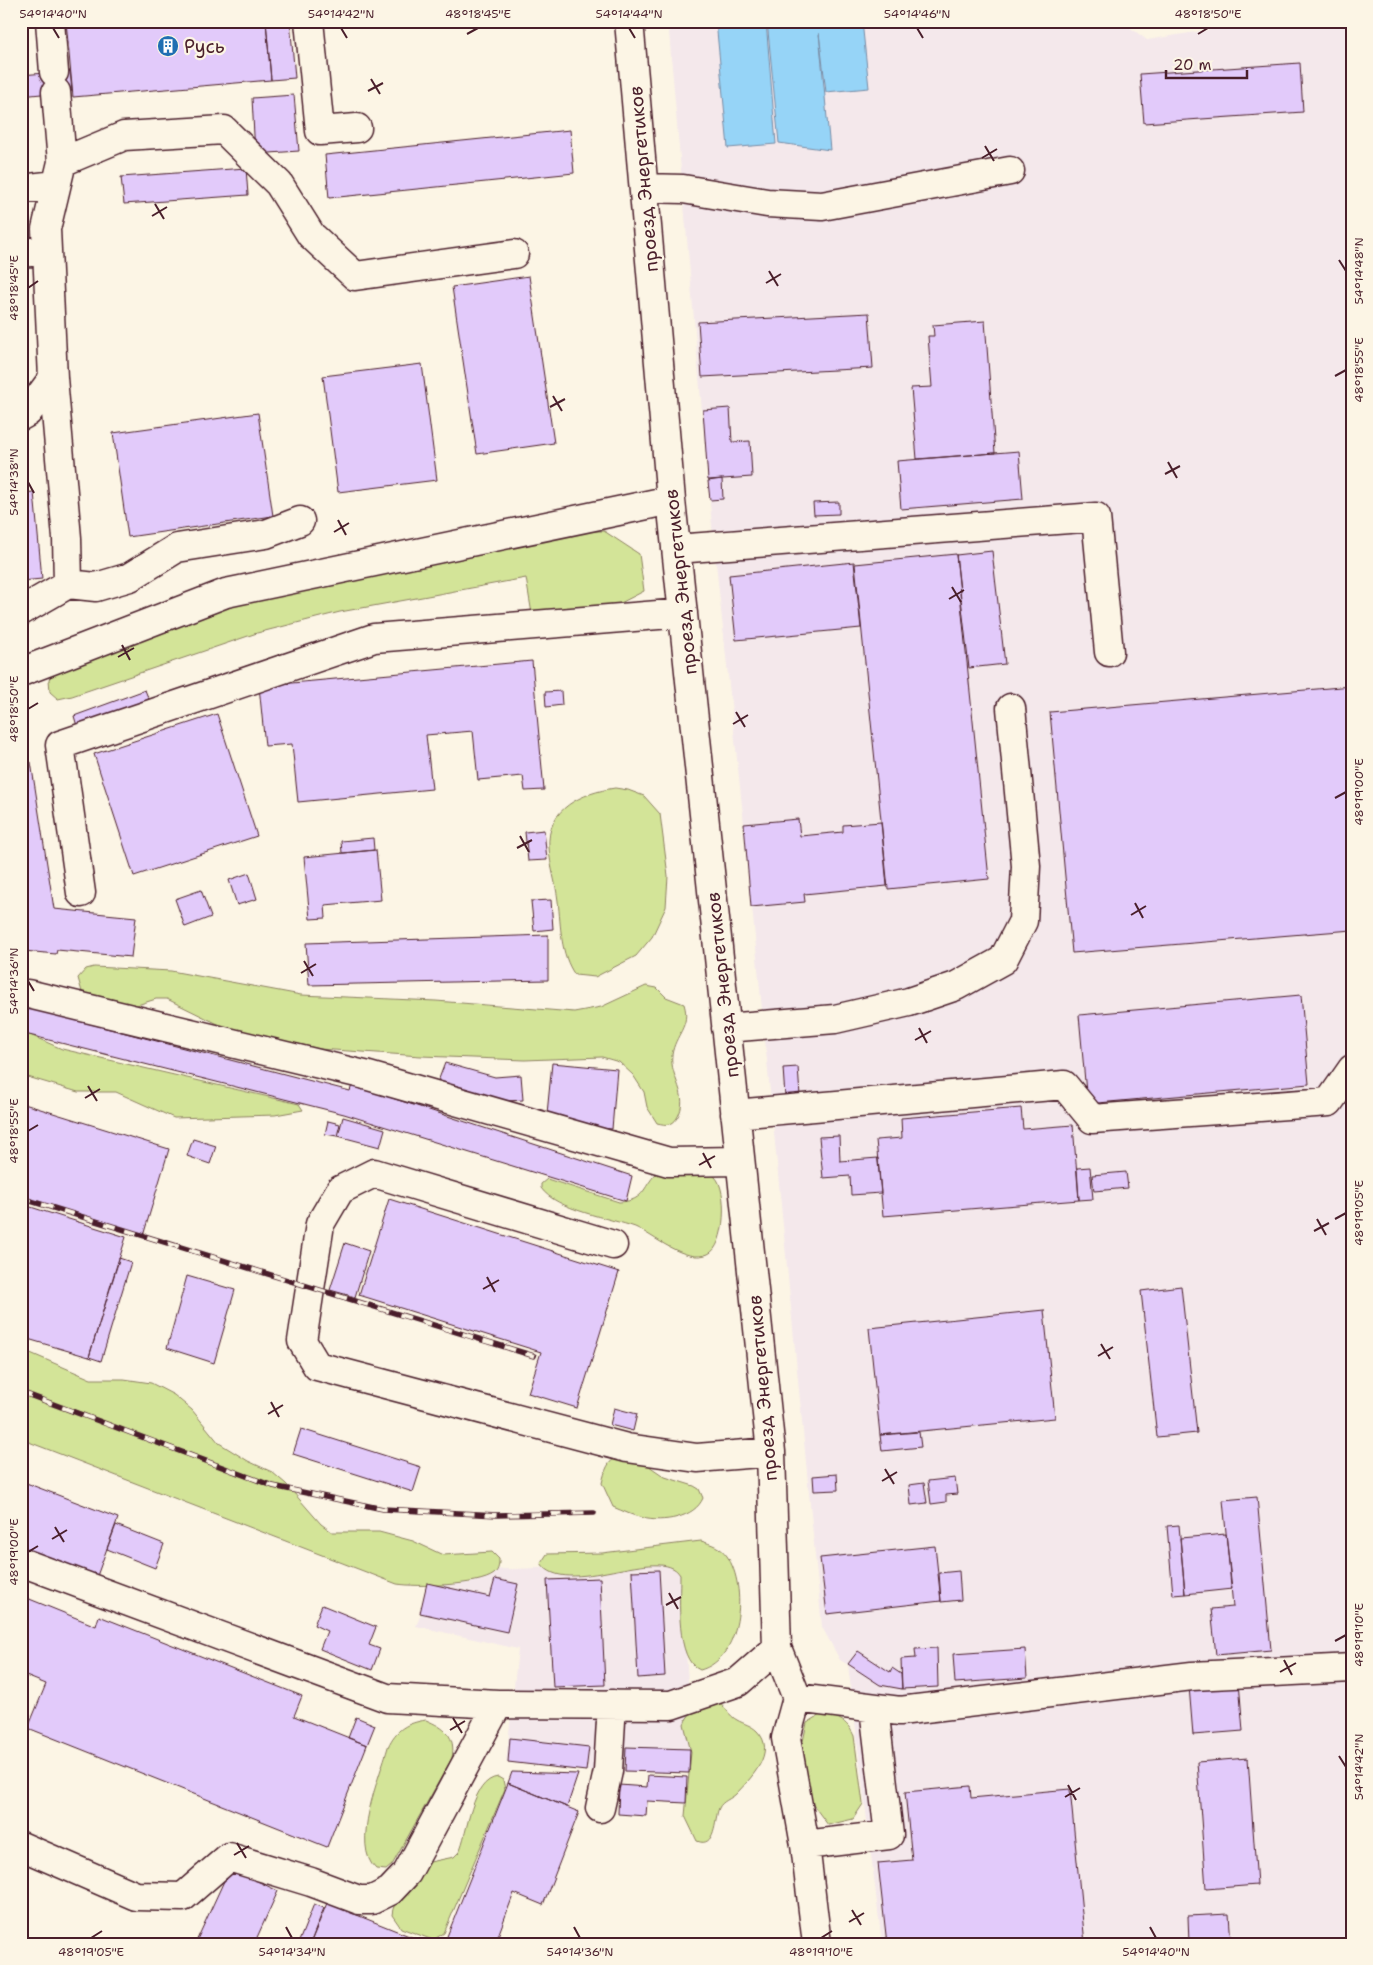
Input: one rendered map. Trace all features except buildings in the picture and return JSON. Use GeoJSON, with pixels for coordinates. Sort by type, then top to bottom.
{"type":"FeatureCollection","features":[{"type":"Feature","properties":{"kind":"street"},"geometry":{"type":"LineString","coordinates":[[50,21],[59,174],[46,229],[34,252],[53,378],[67,538],[68,584]]}},
{"type":"Feature","properties":{"kind":"street"},"geometry":{"type":"LineString","coordinates":[[309,21],[320,131],[357,128]]}},
{"type":"Feature","properties":{"kind":"street","name":"проезд Энергетиков"},"geometry":{"type":"LineString","coordinates":[[629,21],[671,500],[771,1452],[777,1648],[796,1698]]}},
{"type":"Feature","properties":{"kind":"street"},"geometry":{"type":"LineString","coordinates":[[21,189],[59,174],[124,136],[224,130],[278,184],[311,235],[355,276],[514,254]]}},
{"type":"Feature","properties":{"kind":"street"},"geometry":{"type":"LineString","coordinates":[[644,188],[683,189],[767,203],[822,206],[1010,171]]}},
{"type":"Feature","properties":{"kind":"street"},"geometry":{"type":"LineString","coordinates":[[21,416],[28,412],[53,378]]}},
{"type":"Feature","properties":{"kind":"street"},"geometry":{"type":"LineString","coordinates":[[21,672],[226,593],[671,500]]}},
{"type":"Feature","properties":{"kind":"street"},"geometry":{"type":"LineString","coordinates":[[676,549],[1096,517],[1109,652]]}},
{"type":"Feature","properties":{"kind":"street"},"geometry":{"type":"LineString","coordinates":[[21,611],[68,584],[96,587],[130,577],[177,548],[266,534],[300,521]]}},
{"type":"Feature","properties":{"kind":"street"},"geometry":{"type":"LineString","coordinates":[[81,893],[60,745],[374,638],[683,613]]}},
{"type":"Feature","properties":{"kind":"street"},"geometry":{"type":"LineString","coordinates":[[726,1028],[835,1019],[909,1002],[956,986],[1003,960],[1023,921],[1026,866],[1011,708]]}},
{"type":"Feature","properties":{"kind":"street"},"geometry":{"type":"LineString","coordinates":[[28,994],[365,1075],[669,1162],[740,1161]]}},
{"type":"Feature","properties":{"kind":"street"},"geometry":{"type":"LineString","coordinates":[[735,1114],[1064,1085],[1092,1119],[1112,1118],[1329,1102],[1352,1069]]}},
{"type":"Feature","properties":{"kind":"street"},"geometry":{"type":"LineString","coordinates":[[613,1245],[374,1173],[340,1190],[320,1224],[302,1341],[317,1366],[627,1448],[697,1458],[771,1452]]}},
{"type":"Feature","properties":{"kind":"street"},"geometry":{"type":"LineString","coordinates":[[21,1562],[387,1698],[498,1704],[671,1705],[738,1682],[777,1648]]}},
{"type":"Feature","properties":{"kind":"street"},"geometry":{"type":"LineString","coordinates":[[818,1944],[805,1845],[786,1738],[796,1698],[900,1711],[1192,1676],[1352,1668]]}},
{"type":"Feature","properties":{"kind":"street"},"geometry":{"type":"LineString","coordinates":[[21,1846],[136,1896],[183,1896],[229,1857],[311,1882],[359,1900],[372,1900],[390,1891],[407,1874],[498,1704]]}},
{"type":"Feature","properties":{"kind":"street"},"geometry":{"type":"LineString","coordinates":[[600,1808],[608,1771],[612,1704]]}},
{"type":"Feature","properties":{"kind":"street"},"geometry":{"type":"LineString","coordinates":[[805,1845],[889,1835],[874,1708]]}},
{"type":"Feature","properties":{"kind":"shaded area"},"geometry":{"type":"Polygon","coordinates":[[[668,21],[1121,21],[1147,40],[1262,21],[1352,21],[1352,1944],[882,1944],[848,1665],[840,1660],[822,1627],[744,824],[712,526],[668,21]]]}},
{"type":"Feature","properties":{"kind":"shaded area"},"geometry":{"type":"Polygon","coordinates":[[[680,1562],[694,1773],[586,1771],[506,1762],[518,1649],[416,1626],[439,1572],[680,1562]]]}},
{"type":"Feature","properties":{"kind":"green space"},"geometry":{"type":"Polygon","coordinates":[[[551,531],[604,531],[639,554],[644,591],[611,608],[532,614],[526,578],[340,612],[257,633],[72,696],[58,699],[50,692],[49,679],[61,664],[233,595],[551,531]]]}},
{"type":"Feature","properties":{"kind":"green space"},"geometry":{"type":"Polygon","coordinates":[[[615,788],[628,790],[644,796],[660,814],[668,876],[666,907],[652,937],[636,956],[595,977],[575,975],[566,958],[562,940],[549,848],[550,834],[553,822],[569,805],[590,794],[615,788]]]}},
{"type":"Feature","properties":{"kind":"green space"},"geometry":{"type":"Polygon","coordinates":[[[94,967],[171,971],[301,995],[436,1001],[574,1012],[601,1007],[646,986],[657,988],[666,997],[684,1004],[686,1012],[686,1019],[672,1055],[673,1071],[681,1094],[681,1110],[671,1124],[657,1123],[647,1107],[644,1092],[633,1075],[619,1062],[602,1057],[525,1060],[421,1056],[319,1049],[222,1026],[167,999],[156,999],[137,1005],[119,1006],[88,996],[82,992],[78,978],[86,969],[94,967]]]}},
{"type":"Feature","properties":{"kind":"green space"},"geometry":{"type":"Polygon","coordinates":[[[21,1031],[62,1049],[299,1104],[303,1110],[275,1115],[174,1118],[116,1092],[78,1092],[21,1075],[21,1031]]]}},
{"type":"Feature","properties":{"kind":"green space"},"geometry":{"type":"Polygon","coordinates":[[[689,1169],[703,1171],[710,1173],[719,1183],[723,1205],[722,1230],[719,1241],[708,1254],[699,1256],[680,1252],[635,1227],[571,1208],[548,1196],[541,1188],[541,1184],[547,1179],[619,1202],[628,1201],[640,1195],[660,1170],[689,1169]]]}},
{"type":"Feature","properties":{"kind":"green space"},"geometry":{"type":"Polygon","coordinates":[[[21,1349],[91,1379],[124,1379],[151,1383],[174,1395],[192,1410],[219,1443],[248,1461],[272,1472],[286,1484],[321,1524],[332,1532],[379,1532],[413,1541],[443,1555],[492,1552],[499,1559],[498,1569],[494,1574],[486,1578],[462,1583],[432,1585],[397,1584],[21,1439],[21,1349]]]}},
{"type":"Feature","properties":{"kind":"green space"},"geometry":{"type":"Polygon","coordinates":[[[619,1456],[636,1457],[665,1477],[694,1486],[699,1489],[703,1498],[699,1505],[686,1514],[659,1520],[632,1515],[613,1507],[602,1483],[609,1464],[619,1456]]]}},
{"type":"Feature","properties":{"kind":"green space"},"geometry":{"type":"Polygon","coordinates":[[[701,1541],[719,1548],[727,1556],[734,1569],[738,1585],[739,1603],[733,1637],[725,1652],[714,1663],[700,1670],[692,1664],[686,1654],[681,1627],[680,1575],[670,1567],[654,1565],[590,1575],[570,1576],[553,1573],[541,1563],[547,1554],[602,1553],[701,1541]]]}},
{"type":"Feature","properties":{"kind":"green space"},"geometry":{"type":"Polygon","coordinates":[[[718,1701],[734,1718],[757,1731],[763,1739],[765,1748],[760,1765],[748,1781],[736,1794],[720,1806],[711,1837],[708,1841],[703,1842],[697,1841],[685,1816],[691,1752],[684,1724],[695,1708],[718,1701]]]}},
{"type":"Feature","properties":{"kind":"green space"},"geometry":{"type":"Polygon","coordinates":[[[820,1715],[831,1716],[841,1720],[848,1726],[854,1736],[863,1804],[853,1819],[828,1825],[811,1802],[802,1746],[807,1723],[820,1715]]]}},
{"type":"Feature","properties":{"kind":"green space"},"geometry":{"type":"Polygon","coordinates":[[[426,1720],[439,1726],[451,1738],[452,1758],[392,1865],[386,1870],[376,1869],[369,1858],[366,1844],[366,1828],[369,1810],[388,1747],[403,1728],[426,1720]]]}},
{"type":"Feature","properties":{"kind":"green space"},"geometry":{"type":"Polygon","coordinates":[[[498,1777],[503,1780],[505,1789],[444,1933],[433,1940],[401,1928],[392,1915],[397,1901],[416,1885],[430,1862],[454,1857],[459,1852],[476,1797],[489,1780],[498,1777]]]}},
{"type":"Feature","properties":{"kind":"water"},"geometry":{"type":"Polygon","coordinates":[[[716,21],[766,21],[776,144],[728,148],[716,21]]]}},
{"type":"Feature","properties":{"kind":"water"},"geometry":{"type":"Polygon","coordinates":[[[767,21],[862,21],[869,88],[826,92],[819,33],[830,150],[779,143],[767,21]]]}},
{"type":"Feature","properties":{"kind":"railway"},"geometry":{"type":"LineString","coordinates":[[21,1198],[534,1356]]}},
{"type":"Feature","properties":{"kind":"railway"},"geometry":{"type":"LineString","coordinates":[[21,1392],[273,1486],[383,1509],[497,1515],[594,1513]]}},
{"type":"Feature","properties":{"kind":"place","name":"Русь"},"geometry":{"type":"Point","coordinates":[168,46]}}]}
